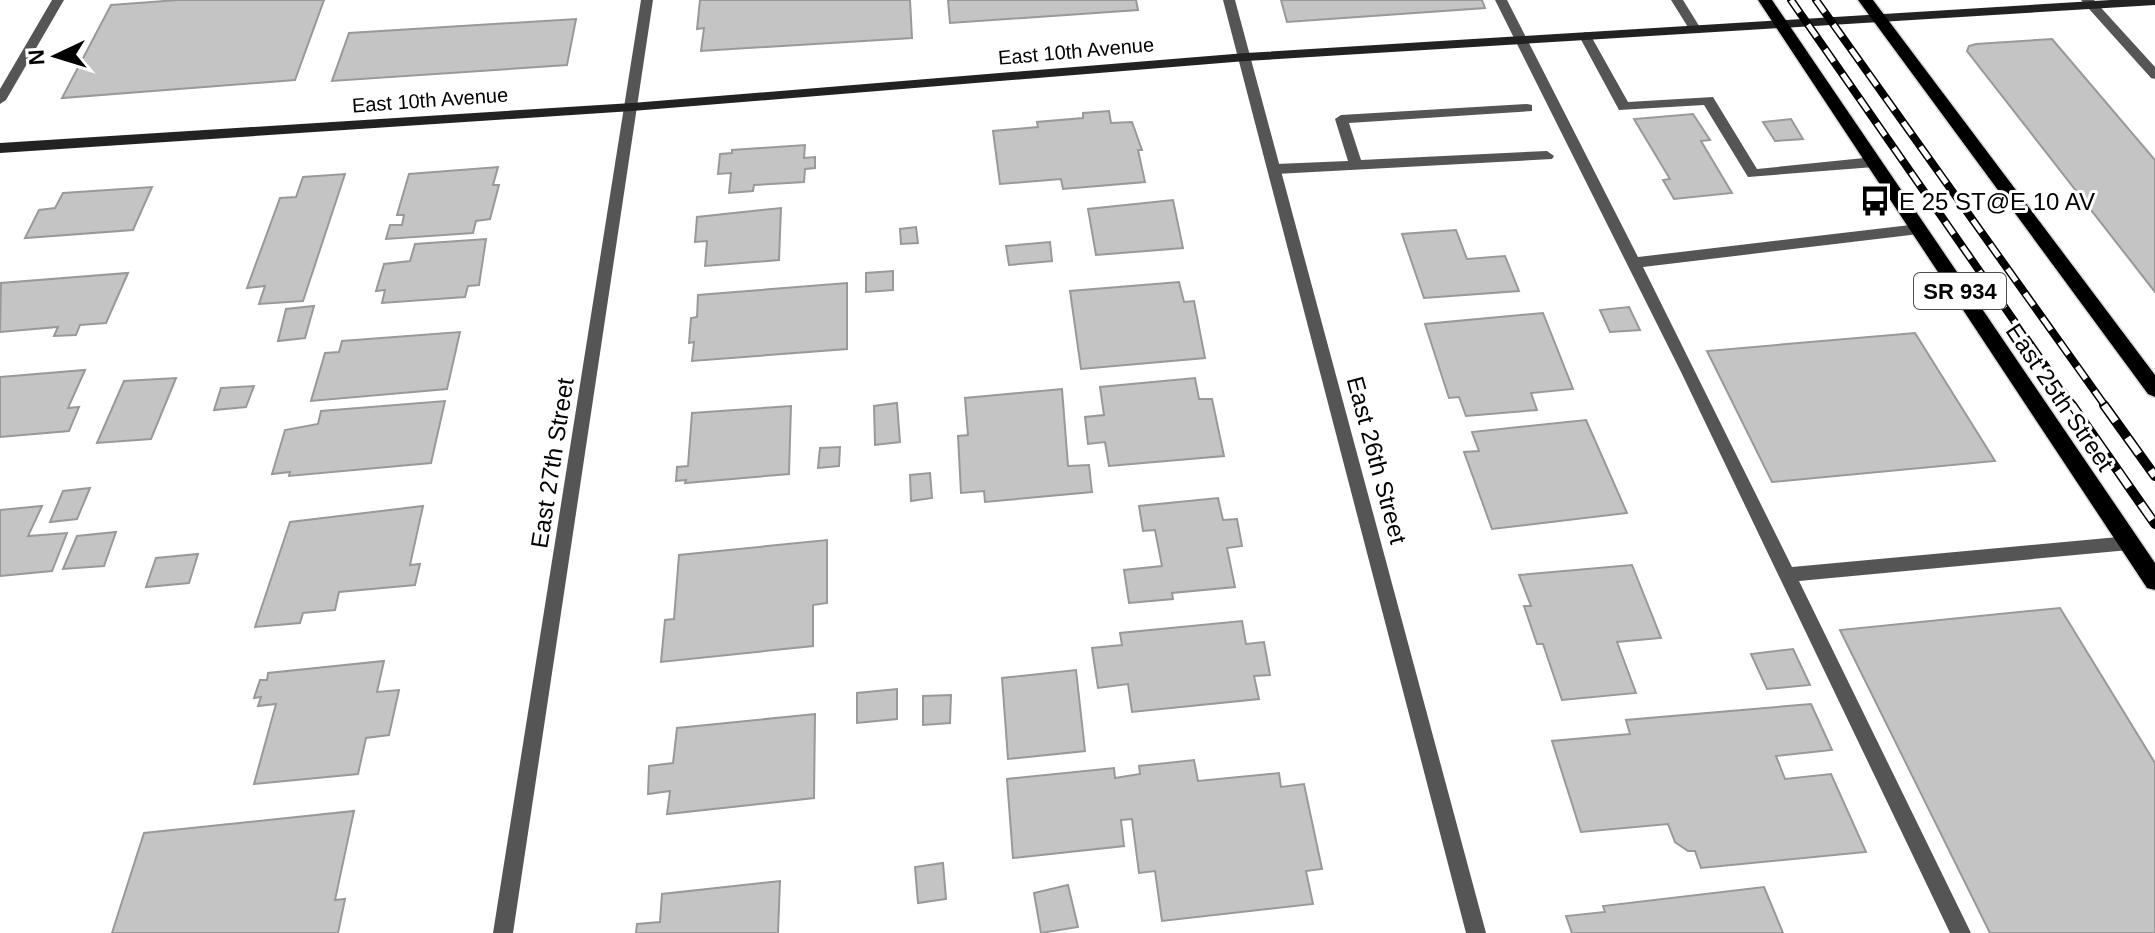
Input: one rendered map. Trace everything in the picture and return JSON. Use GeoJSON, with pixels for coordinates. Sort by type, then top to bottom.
{"type":"FeatureCollection","features":[{"type":"Feature","properties":{"kind":"main road","name":"East 25th Street"},"geometry":{"type":"LineString","coordinates":[[1765,0],[2155,581]]}},
{"type":"Feature","properties":{"kind":"main road"},"geometry":{"type":"LineString","coordinates":[[1865,0],[2155,389]]}},
{"type":"Feature","properties":{"kind":"street"},"geometry":{"type":"LineString","coordinates":[[0,100],[58,0]]}},
{"type":"Feature","properties":{"kind":"street","name":"East 27th Street"},"geometry":{"type":"LineString","coordinates":[[503,933],[647,0]]}},
{"type":"Feature","properties":{"kind":"street","name":"East 26th Street"},"geometry":{"type":"LineString","coordinates":[[1229,0],[1476,933]]}},
{"type":"Feature","properties":{"kind":"street"},"geometry":{"type":"LineString","coordinates":[[1501,0],[1635,263],[1961,933]]}},
{"type":"Feature","properties":{"kind":"street"},"geometry":{"type":"LineString","coordinates":[[1677,0],[1695,29]]}},
{"type":"Feature","properties":{"kind":"street","name":"East 10th Avenue"},"geometry":{"type":"LineString","coordinates":[[0,148],[632,107],[1246,57],[2089,2],[2155,1]]}},
{"type":"Feature","properties":{"kind":"street"},"geometry":{"type":"LineString","coordinates":[[2089,2],[2155,75]]}},
{"type":"Feature","properties":{"kind":"street"},"geometry":{"type":"LineString","coordinates":[[1585,36],[1624,107],[1708,100],[1753,174],[1874,162]]}},
{"type":"Feature","properties":{"kind":"street"},"geometry":{"type":"LineString","coordinates":[[1356,165],[1341,119],[1527,108]]}},
{"type":"Feature","properties":{"kind":"street"},"geometry":{"type":"LineString","coordinates":[[1276,169],[1547,156]]}},
{"type":"Feature","properties":{"kind":"street"},"geometry":{"type":"LineString","coordinates":[[1635,263],[1919,229]]}},
{"type":"Feature","properties":{"kind":"street"},"geometry":{"type":"LineString","coordinates":[[1788,575],[2129,543]]}},
{"type":"Feature","properties":{"kind":"building"},"geometry":{"type":"Polygon","coordinates":[[[178,0],[324,0],[295,80],[62,98],[111,5],[178,0]]]}},
{"type":"Feature","properties":{"kind":"building"},"geometry":{"type":"Polygon","coordinates":[[[700,0],[910,0],[912,38],[701,51],[704,28],[697,29],[700,0]]]}},
{"type":"Feature","properties":{"kind":"building"},"geometry":{"type":"Polygon","coordinates":[[[948,0],[1136,0],[1138,10],[950,23],[948,0]]]}},
{"type":"Feature","properties":{"kind":"building"},"geometry":{"type":"Polygon","coordinates":[[[1281,0],[1482,0],[1485,8],[1287,22],[1281,0]]]}},
{"type":"Feature","properties":{"kind":"building"},"geometry":{"type":"Polygon","coordinates":[[[576,19],[567,65],[332,81],[349,33],[576,19]]]}},
{"type":"Feature","properties":{"kind":"building"},"geometry":{"type":"Polygon","coordinates":[[[2052,39],[2155,160],[2155,292],[1967,51],[1969,46],[1976,44],[2052,39]]]}},
{"type":"Feature","properties":{"kind":"building"},"geometry":{"type":"Polygon","coordinates":[[[1109,111],[1111,123],[1132,122],[1142,150],[1138,150],[1145,182],[1063,189],[1061,179],[1000,184],[993,131],[1038,127],[1037,122],[1083,118],[1083,113],[1109,111]]]}},
{"type":"Feature","properties":{"kind":"building"},"geometry":{"type":"Polygon","coordinates":[[[1693,114],[1710,140],[1701,141],[1732,193],[1674,199],[1663,180],[1670,179],[1634,119],[1693,114]]]}},
{"type":"Feature","properties":{"kind":"building"},"geometry":{"type":"Polygon","coordinates":[[[1791,119],[1803,139],[1775,141],[1763,122],[1791,119]]]}},
{"type":"Feature","properties":{"kind":"building"},"geometry":{"type":"Polygon","coordinates":[[[805,145],[804,158],[815,157],[815,168],[805,169],[804,182],[754,185],[753,191],[729,193],[731,173],[718,174],[720,154],[732,153],[732,150],[805,145]]]}},
{"type":"Feature","properties":{"kind":"building"},"geometry":{"type":"Polygon","coordinates":[[[498,167],[493,185],[499,185],[490,219],[476,221],[473,233],[386,239],[390,225],[402,225],[404,215],[397,215],[409,174],[498,167]]]}},
{"type":"Feature","properties":{"kind":"building"},"geometry":{"type":"Polygon","coordinates":[[[345,174],[303,301],[259,304],[265,286],[247,288],[280,198],[296,197],[303,177],[345,174]]]}},
{"type":"Feature","properties":{"kind":"building"},"geometry":{"type":"Polygon","coordinates":[[[152,187],[133,230],[25,238],[39,210],[55,208],[63,193],[152,187]]]}},
{"type":"Feature","properties":{"kind":"building"},"geometry":{"type":"Polygon","coordinates":[[[1173,200],[1183,248],[1096,255],[1088,209],[1173,200]]]}},
{"type":"Feature","properties":{"kind":"building"},"geometry":{"type":"Polygon","coordinates":[[[781,208],[779,260],[705,266],[707,241],[695,242],[697,217],[781,208]]]}},
{"type":"Feature","properties":{"kind":"building"},"geometry":{"type":"Polygon","coordinates":[[[916,227],[918,243],[901,244],[900,229],[916,227]]]}},
{"type":"Feature","properties":{"kind":"building"},"geometry":{"type":"Polygon","coordinates":[[[1456,230],[1467,259],[1505,256],[1519,291],[1424,298],[1402,234],[1456,230]]]}},
{"type":"Feature","properties":{"kind":"building"},"geometry":{"type":"Polygon","coordinates":[[[486,239],[479,285],[468,286],[465,297],[382,303],[385,290],[376,291],[384,264],[410,261],[415,244],[486,239]]]}},
{"type":"Feature","properties":{"kind":"building"},"geometry":{"type":"Polygon","coordinates":[[[1050,242],[1052,261],[1009,265],[1006,246],[1050,242]]]}},
{"type":"Feature","properties":{"kind":"building"},"geometry":{"type":"Polygon","coordinates":[[[893,271],[893,290],[866,292],[866,273],[893,271]]]}},
{"type":"Feature","properties":{"kind":"building"},"geometry":{"type":"Polygon","coordinates":[[[128,273],[106,323],[80,325],[76,335],[54,336],[58,327],[0,332],[1,283],[128,273]]]}},
{"type":"Feature","properties":{"kind":"building"},"geometry":{"type":"Polygon","coordinates":[[[1179,282],[1184,302],[1194,301],[1205,358],[1081,369],[1070,291],[1179,282]]]}},
{"type":"Feature","properties":{"kind":"building"},"geometry":{"type":"Polygon","coordinates":[[[847,283],[847,349],[692,361],[694,342],[689,343],[691,318],[697,317],[698,295],[847,283]]]}},
{"type":"Feature","properties":{"kind":"building"},"geometry":{"type":"Polygon","coordinates":[[[314,306],[305,338],[278,341],[286,309],[314,306]]]}},
{"type":"Feature","properties":{"kind":"building"},"geometry":{"type":"Polygon","coordinates":[[[1629,307],[1640,330],[1610,332],[1600,310],[1629,307]]]}},
{"type":"Feature","properties":{"kind":"building"},"geometry":{"type":"Polygon","coordinates":[[[1543,313],[1573,389],[1531,393],[1537,410],[1466,416],[1459,397],[1449,398],[1425,324],[1543,313]]]}},
{"type":"Feature","properties":{"kind":"building"},"geometry":{"type":"Polygon","coordinates":[[[460,332],[447,389],[311,401],[325,353],[339,352],[342,341],[460,332]]]}},
{"type":"Feature","properties":{"kind":"building"},"geometry":{"type":"Polygon","coordinates":[[[1915,333],[1995,461],[1772,482],[1707,351],[1915,333]]]}},
{"type":"Feature","properties":{"kind":"building"},"geometry":{"type":"Polygon","coordinates":[[[85,370],[68,408],[79,407],[69,431],[0,437],[0,377],[85,370]]]}},
{"type":"Feature","properties":{"kind":"building"},"geometry":{"type":"Polygon","coordinates":[[[176,378],[151,439],[97,443],[124,381],[176,378]]]}},
{"type":"Feature","properties":{"kind":"building"},"geometry":{"type":"Polygon","coordinates":[[[1195,378],[1199,399],[1212,399],[1224,456],[1109,466],[1105,442],[1088,444],[1085,417],[1104,415],[1100,387],[1195,378]]]}},
{"type":"Feature","properties":{"kind":"building"},"geometry":{"type":"Polygon","coordinates":[[[254,386],[246,407],[214,410],[221,388],[254,386]]]}},
{"type":"Feature","properties":{"kind":"building"},"geometry":{"type":"Polygon","coordinates":[[[1062,389],[1068,466],[1089,465],[1092,492],[985,502],[984,491],[961,493],[958,436],[968,435],[965,398],[1062,389]]]}},
{"type":"Feature","properties":{"kind":"building"},"geometry":{"type":"Polygon","coordinates":[[[445,401],[431,463],[289,476],[290,472],[272,474],[285,430],[318,424],[321,411],[445,401]]]}},
{"type":"Feature","properties":{"kind":"building"},"geometry":{"type":"Polygon","coordinates":[[[897,403],[900,442],[875,445],[874,406],[897,403]]]}},
{"type":"Feature","properties":{"kind":"building"},"geometry":{"type":"Polygon","coordinates":[[[791,406],[789,474],[685,483],[686,480],[676,481],[677,467],[688,466],[692,413],[791,406]]]}},
{"type":"Feature","properties":{"kind":"building"},"geometry":{"type":"Polygon","coordinates":[[[1586,420],[1627,513],[1492,529],[1464,452],[1479,451],[1472,432],[1586,420]]]}},
{"type":"Feature","properties":{"kind":"building"},"geometry":{"type":"Polygon","coordinates":[[[840,447],[839,466],[818,468],[820,448],[840,447]]]}},
{"type":"Feature","properties":{"kind":"building"},"geometry":{"type":"Polygon","coordinates":[[[930,473],[932,498],[911,501],[910,475],[930,473]]]}},
{"type":"Feature","properties":{"kind":"building"},"geometry":{"type":"Polygon","coordinates":[[[90,488],[77,519],[50,522],[63,491],[90,488]]]}},
{"type":"Feature","properties":{"kind":"building"},"geometry":{"type":"Polygon","coordinates":[[[1218,498],[1223,520],[1237,519],[1242,546],[1227,548],[1235,587],[1172,593],[1173,599],[1129,603],[1124,570],[1162,566],[1155,530],[1143,531],[1139,506],[1218,498]]]}},
{"type":"Feature","properties":{"kind":"building"},"geometry":{"type":"Polygon","coordinates":[[[42,506],[28,536],[67,533],[52,571],[0,576],[0,510],[42,506]]]}},
{"type":"Feature","properties":{"kind":"building"},"geometry":{"type":"Polygon","coordinates":[[[423,506],[410,565],[420,564],[415,585],[339,592],[335,610],[303,613],[300,623],[255,627],[290,522],[423,506]]]}},
{"type":"Feature","properties":{"kind":"building"},"geometry":{"type":"Polygon","coordinates":[[[116,532],[104,566],[63,569],[77,536],[116,532]]]}},
{"type":"Feature","properties":{"kind":"building"},"geometry":{"type":"Polygon","coordinates":[[[827,540],[827,603],[813,605],[813,646],[661,662],[665,620],[674,619],[679,555],[827,540]]]}},
{"type":"Feature","properties":{"kind":"building"},"geometry":{"type":"Polygon","coordinates":[[[198,554],[189,583],[146,587],[156,558],[198,554]]]}},
{"type":"Feature","properties":{"kind":"building"},"geometry":{"type":"Polygon","coordinates":[[[1632,565],[1661,638],[1617,642],[1636,693],[1562,700],[1543,644],[1537,644],[1524,606],[1531,606],[1519,575],[1632,565]]]}},
{"type":"Feature","properties":{"kind":"building"},"geometry":{"type":"Polygon","coordinates":[[[2060,608],[2155,763],[2155,933],[1990,933],[1840,630],[2060,608]]]}},
{"type":"Feature","properties":{"kind":"building"},"geometry":{"type":"Polygon","coordinates":[[[1242,621],[1246,644],[1264,642],[1270,675],[1254,676],[1259,699],[1132,712],[1128,684],[1098,688],[1092,648],[1122,645],[1120,633],[1242,621]]]}},
{"type":"Feature","properties":{"kind":"building"},"geometry":{"type":"Polygon","coordinates":[[[1793,649],[1810,685],[1767,689],[1751,654],[1793,649]]]}},
{"type":"Feature","properties":{"kind":"building"},"geometry":{"type":"Polygon","coordinates":[[[384,661],[377,692],[399,690],[389,735],[366,738],[358,774],[254,784],[276,704],[258,706],[261,697],[254,698],[260,680],[267,680],[268,673],[384,661]]]}},
{"type":"Feature","properties":{"kind":"building"},"geometry":{"type":"Polygon","coordinates":[[[1076,670],[1085,751],[1008,759],[1002,678],[1076,670]]]}},
{"type":"Feature","properties":{"kind":"building"},"geometry":{"type":"Polygon","coordinates":[[[897,689],[897,719],[857,723],[857,693],[897,689]]]}},
{"type":"Feature","properties":{"kind":"building"},"geometry":{"type":"Polygon","coordinates":[[[951,695],[950,723],[923,725],[923,696],[951,695]]]}},
{"type":"Feature","properties":{"kind":"building"},"geometry":{"type":"Polygon","coordinates":[[[1811,704],[1832,750],[1776,756],[1785,779],[1831,774],[1866,852],[1701,868],[1695,851],[1688,851],[1675,842],[1668,824],[1581,832],[1552,741],[1630,734],[1626,720],[1811,704]]]}},
{"type":"Feature","properties":{"kind":"building"},"geometry":{"type":"Polygon","coordinates":[[[815,714],[814,798],[667,814],[670,791],[648,794],[649,766],[673,763],[677,728],[815,714]]]}},
{"type":"Feature","properties":{"kind":"building"},"geometry":{"type":"Polygon","coordinates":[[[1194,760],[1198,781],[1279,773],[1281,787],[1304,784],[1322,869],[1306,871],[1313,904],[1162,921],[1155,871],[1139,873],[1132,819],[1121,820],[1124,846],[1013,858],[1007,779],[1114,768],[1115,778],[1140,774],[1139,766],[1194,760]]]}},
{"type":"Feature","properties":{"kind":"building"},"geometry":{"type":"Polygon","coordinates":[[[354,811],[335,900],[345,899],[338,933],[112,933],[144,833],[354,811]]]}},
{"type":"Feature","properties":{"kind":"building"},"geometry":{"type":"Polygon","coordinates":[[[943,863],[946,899],[918,903],[915,867],[943,863]]]}},
{"type":"Feature","properties":{"kind":"building"},"geometry":{"type":"Polygon","coordinates":[[[780,881],[778,933],[636,933],[637,924],[660,922],[662,894],[780,881]]]}},
{"type":"Feature","properties":{"kind":"building"},"geometry":{"type":"Polygon","coordinates":[[[1068,885],[1078,927],[1041,933],[1034,893],[1068,885]]]}},
{"type":"Feature","properties":{"kind":"building"},"geometry":{"type":"Polygon","coordinates":[[[1764,887],[1783,933],[1572,933],[1566,916],[1605,912],[1603,906],[1764,887]]]}},
{"type":"Feature","properties":{"kind":"railway"},"geometry":{"type":"LineString","coordinates":[[1791,0],[2074,407]]}},
{"type":"Feature","properties":{"kind":"railway"},"geometry":{"type":"LineString","coordinates":[[1816,0],[2106,407]]}},
{"type":"Feature","properties":{"kind":"railway"},"geometry":{"type":"LineString","coordinates":[[2072,405],[2155,524]]}},
{"type":"Feature","properties":{"kind":"railway"},"geometry":{"type":"LineString","coordinates":[[2104,405],[2155,476]]}},
{"type":"Feature","properties":{"kind":"place","name":"E 25 ST@E 10 AV"},"geometry":{"type":"Point","coordinates":[1875,201]}}]}
